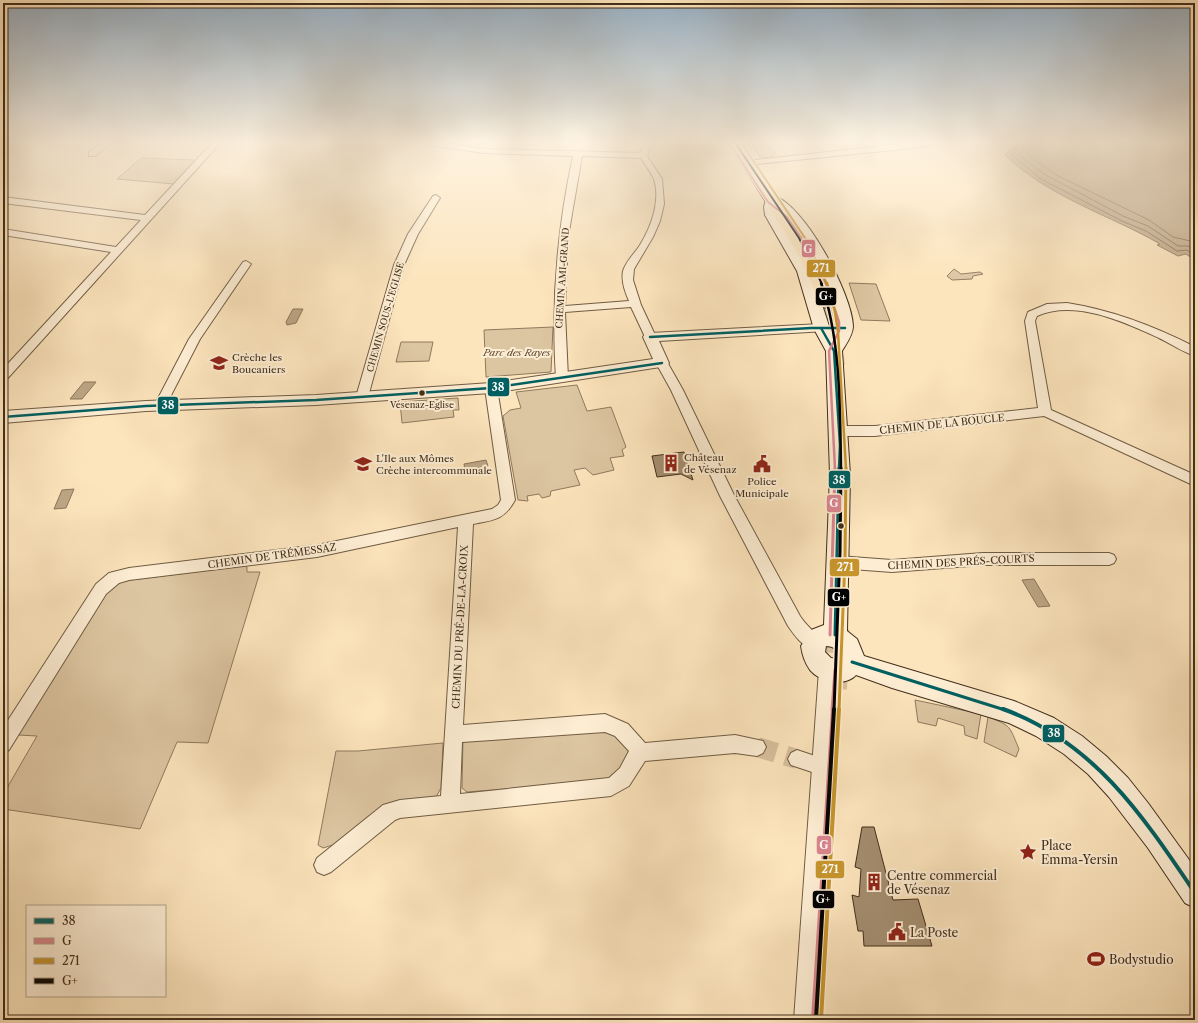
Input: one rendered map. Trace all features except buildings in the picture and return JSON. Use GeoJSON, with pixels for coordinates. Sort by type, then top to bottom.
{"type":"FeatureCollection","features":[{"type":"Feature","properties":{"kind":"main road"},"geometry":{"type":"LineString","coordinates":[[765,189],[808,257],[828,303]]}},
{"type":"Feature","properties":{"kind":"main road"},"geometry":{"type":"LineString","coordinates":[[772,199],[770,207],[771,215],[804,271],[814,300],[821,328],[834,351],[839,431],[840,491],[838,562],[824,639],[813,652],[815,658],[820,664],[877,672],[1014,713],[1069,740],[1094,761],[1124,792],[1195,893]]}},
{"type":"Feature","properties":{"kind":"main road"},"geometry":{"type":"LineString","coordinates":[[772,199],[791,213],[819,256],[837,295],[845,328],[834,351]]}},
{"type":"Feature","properties":{"kind":"main road"},"geometry":{"type":"LineString","coordinates":[[821,328],[845,328]]}},
{"type":"Feature","properties":{"kind":"main road"},"geometry":{"type":"LineString","coordinates":[[824,639],[849,644],[853,656],[841,666]]}},
{"type":"Feature","properties":{"kind":"street"},"geometry":{"type":"LineString","coordinates":[[3,376],[174,189]]}},
{"type":"Feature","properties":{"kind":"street","name":"CHEMIN AMI-GRAND"},"geometry":{"type":"LineString","coordinates":[[562,378],[559,347],[560,309],[566,211],[571,189]]}},
{"type":"Feature","properties":{"kind":"street"},"geometry":{"type":"LineString","coordinates":[[660,189],[655,226],[628,272],[629,284],[636,304],[662,363],[727,496],[794,621],[800,631],[824,639]]}},
{"type":"Feature","properties":{"kind":"street","name":"CHEMIN SOUS-L'EGLISE"},"geometry":{"type":"LineString","coordinates":[[362,397],[399,265],[413,234],[436,198]]}},
{"type":"Feature","properties":{"kind":"street"},"geometry":{"type":"LineString","coordinates":[[3,200],[147,218]]}},
{"type":"Feature","properties":{"kind":"street"},"geometry":{"type":"LineString","coordinates":[[3,232],[117,250]]}},
{"type":"Feature","properties":{"kind":"street"},"geometry":{"type":"LineString","coordinates":[[160,406],[195,339],[246,264]]}},
{"type":"Feature","properties":{"kind":"street"},"geometry":{"type":"LineString","coordinates":[[560,309],[636,304]]}},
{"type":"Feature","properties":{"kind":"street"},"geometry":{"type":"LineString","coordinates":[[1195,352],[1152,330],[1101,313],[1083,309],[1060,307],[1041,309],[1032,314],[1030,321],[1045,412],[1195,481]]}},
{"type":"Feature","properties":{"kind":"street"},"geometry":{"type":"LineString","coordinates":[[650,337],[821,328]]}},
{"type":"Feature","properties":{"kind":"street"},"geometry":{"type":"LineString","coordinates":[[3,417],[160,406],[362,397],[491,388],[662,363]]}},
{"type":"Feature","properties":{"kind":"street","name":"CHEMIN DE TRÉMESSAZ"},"geometry":{"type":"LineString","coordinates":[[3,744],[101,589],[114,578],[129,574],[317,551],[495,514],[503,509],[508,500],[491,388]]}},
{"type":"Feature","properties":{"kind":"street","name":"CHEMIN DE LA BOUCLE"},"geometry":{"type":"LineString","coordinates":[[839,431],[875,431],[1045,412]]}},
{"type":"Feature","properties":{"kind":"street","name":"CHEMIN DU PRÉ-DE-LA-CROIX"},"geometry":{"type":"LineString","coordinates":[[450,805],[466,520]]}},
{"type":"Feature","properties":{"kind":"street","name":"CHEMIN DES PRÉS-COURTS"},"geometry":{"type":"LineString","coordinates":[[838,562],[887,566],[983,559],[1109,559]]}},
{"type":"Feature","properties":{"kind":"street"},"geometry":{"type":"LineString","coordinates":[[808,1020],[824,766],[841,666]]}},
{"type":"Feature","properties":{"kind":"street"},"geometry":{"type":"LineString","coordinates":[[454,734],[605,723],[613,724],[628,734],[641,752]]}},
{"type":"Feature","properties":{"kind":"street"},"geometry":{"type":"LineString","coordinates":[[324,865],[390,812],[400,809],[612,787],[629,774],[637,755],[641,752],[736,744],[757,747]]}},
{"type":"Feature","properties":{"kind":"street"},"geometry":{"type":"LineString","coordinates":[[797,759],[824,766]]}},
{"type":"Feature","properties":{"kind":"green space"},"geometry":{"type":"Polygon","coordinates":[[[954,269],[961,274],[980,272],[983,274],[973,276],[972,279],[952,280],[947,276],[954,269]]]}},
{"type":"Feature","properties":{"kind":"green space"},"geometry":{"type":"Polygon","coordinates":[[[849,283],[876,284],[890,321],[861,320],[849,283]]]}},
{"type":"Feature","properties":{"kind":"green space","name":"Parc des Rayes"},"geometry":{"type":"Polygon","coordinates":[[[553,327],[551,372],[486,377],[484,330],[553,327]]]}},
{"type":"Feature","properties":{"kind":"green space"},"geometry":{"type":"Polygon","coordinates":[[[401,342],[433,342],[429,361],[396,362],[401,342]]]}},
{"type":"Feature","properties":{"kind":"green space"},"geometry":{"type":"Polygon","coordinates":[[[577,385],[587,411],[611,407],[626,447],[622,450],[624,456],[610,458],[614,470],[593,475],[585,468],[574,470],[580,485],[551,491],[550,496],[542,498],[539,494],[527,496],[528,501],[518,500],[503,416],[510,410],[521,408],[516,392],[577,385]]]}},
{"type":"Feature","properties":{"kind":"green space"},"geometry":{"type":"Polygon","coordinates":[[[458,398],[459,410],[453,410],[454,417],[402,423],[400,402],[458,398]]]}},
{"type":"Feature","properties":{"kind":"green space"},"geometry":{"type":"Polygon","coordinates":[[[244,566],[247,567],[247,572],[260,572],[208,743],[177,742],[140,829],[3,809],[3,795],[37,736],[18,735],[106,594],[122,581],[244,566]]]}},
{"type":"Feature","properties":{"kind":"green space"},"geometry":{"type":"Polygon","coordinates":[[[915,700],[981,714],[977,739],[965,735],[964,726],[938,718],[936,726],[918,722],[915,700]]]}},
{"type":"Feature","properties":{"kind":"green space"},"geometry":{"type":"Polygon","coordinates":[[[988,717],[1006,725],[1009,728],[1019,749],[1016,757],[984,742],[988,717]]]}},
{"type":"Feature","properties":{"kind":"green space"},"geometry":{"type":"Polygon","coordinates":[[[612,730],[632,750],[624,767],[607,781],[467,792],[462,788],[463,739],[612,730]]]}},
{"type":"Feature","properties":{"kind":"green space"},"geometry":{"type":"Polygon","coordinates":[[[443,743],[441,788],[436,797],[336,844],[323,848],[318,845],[336,751],[358,751],[443,743]]]}},
{"type":"Feature","properties":{"kind":"water"},"geometry":{"type":"Polygon","coordinates":[[[1051,189],[1195,189],[1195,265],[1191,260],[1193,259],[1186,254],[1178,256],[1157,245],[1160,244],[1141,234],[1051,189]]]}},
{"type":"Feature","properties":{"kind":"water"},"geometry":{"type":"Polygon","coordinates":[[[293,309],[303,309],[296,323],[287,325],[286,322],[293,309]]]}},
{"type":"Feature","properties":{"kind":"water"},"geometry":{"type":"Polygon","coordinates":[[[84,382],[96,382],[82,399],[70,399],[84,382]]]}},
{"type":"Feature","properties":{"kind":"water"},"geometry":{"type":"Polygon","coordinates":[[[486,460],[488,466],[465,470],[464,464],[486,460]]]}},
{"type":"Feature","properties":{"kind":"water"},"geometry":{"type":"Polygon","coordinates":[[[74,489],[66,508],[54,509],[62,490],[74,489]]]}},
{"type":"Feature","properties":{"kind":"water"},"geometry":{"type":"Polygon","coordinates":[[[1034,579],[1050,606],[1038,607],[1022,580],[1034,579]]]}},
{"type":"Feature","properties":{"kind":"tunnel"},"geometry":{"type":"LineString","coordinates":[[828,303],[836,366]]}},
{"type":"Feature","properties":{"kind":"tunnel"},"geometry":{"type":"LineString","coordinates":[[835,689],[838,620]]}},
{"type":"Feature","properties":{"kind":"tunnel"},"geometry":{"type":"LineString","coordinates":[[757,747],[797,759]]}},
{"type":"Feature","properties":{"kind":"transit line","name":"G"},"geometry":{"type":"LineString","coordinates":[[759,189],[768,202],[787,217],[807,246],[828,287],[839,322],[839,331],[829,351],[835,475],[830,635]]}},
{"type":"Feature","properties":{"kind":"transit line","name":"G+"},"geometry":{"type":"LineString","coordinates":[[767,189],[787,218],[811,259],[828,302],[832,320],[838,400],[841,530],[833,728],[816,1020]]}},
{"type":"Feature","properties":{"kind":"transit line","name":"271"},"geometry":{"type":"LineString","coordinates":[[773,189],[805,238],[817,259],[826,280],[837,322],[844,408],[846,458],[845,559],[837,747],[821,1020]]}},
{"type":"Feature","properties":{"kind":"transit line","name":"38"},"geometry":{"type":"LineString","coordinates":[[650,337],[811,328],[845,328]]}},
{"type":"Feature","properties":{"kind":"transit line","name":"38"},"geometry":{"type":"LineString","coordinates":[[821,328],[834,351],[840,445],[835,635]]}},
{"type":"Feature","properties":{"kind":"transit line","name":"38"},"geometry":{"type":"LineString","coordinates":[[3,417],[146,406],[316,400],[491,388],[662,363]]}},
{"type":"Feature","properties":{"kind":"transit line","name":"38"},"geometry":{"type":"LineString","coordinates":[[852,662],[892,676],[974,699],[1014,713],[1044,727],[1072,745],[1096,765],[1138,812],[1158,838],[1195,893]]}},
{"type":"Feature","properties":{"kind":"transit line","name":"G"},"geometry":{"type":"LineString","coordinates":[[813,1020],[835,670]]}},
{"type":"Feature","properties":{"kind":"place","name":"Crèche les Boucaniers"},"geometry":{"type":"Point","coordinates":[219,363]}},
{"type":"Feature","properties":{"kind":"place","name":"Vésenaz-Eglise"},"geometry":{"type":"Point","coordinates":[422,393]}},
{"type":"Feature","properties":{"kind":"place","name":"Château de Vésenaz"},"geometry":{"type":"Point","coordinates":[671,463]}},
{"type":"Feature","properties":{"kind":"place","name":"L'Ile aux Mômes Crèche intercommunale"},"geometry":{"type":"Point","coordinates":[363,464]}},
{"type":"Feature","properties":{"kind":"place","name":"Police Municipale"},"geometry":{"type":"Point","coordinates":[762,464]}},
{"type":"Feature","properties":{"kind":"place","name":"Place Emma-Yersin"},"geometry":{"type":"Point","coordinates":[1028,852]}},
{"type":"Feature","properties":{"kind":"place","name":"Centre commercial de Vésenaz"},"geometry":{"type":"Point","coordinates":[874,882]}},
{"type":"Feature","properties":{"kind":"place","name":"La Poste"},"geometry":{"type":"Point","coordinates":[897,932]}},
{"type":"Feature","properties":{"kind":"place","name":"Bodystudio"},"geometry":{"type":"Point","coordinates":[1096,959]}}]}
